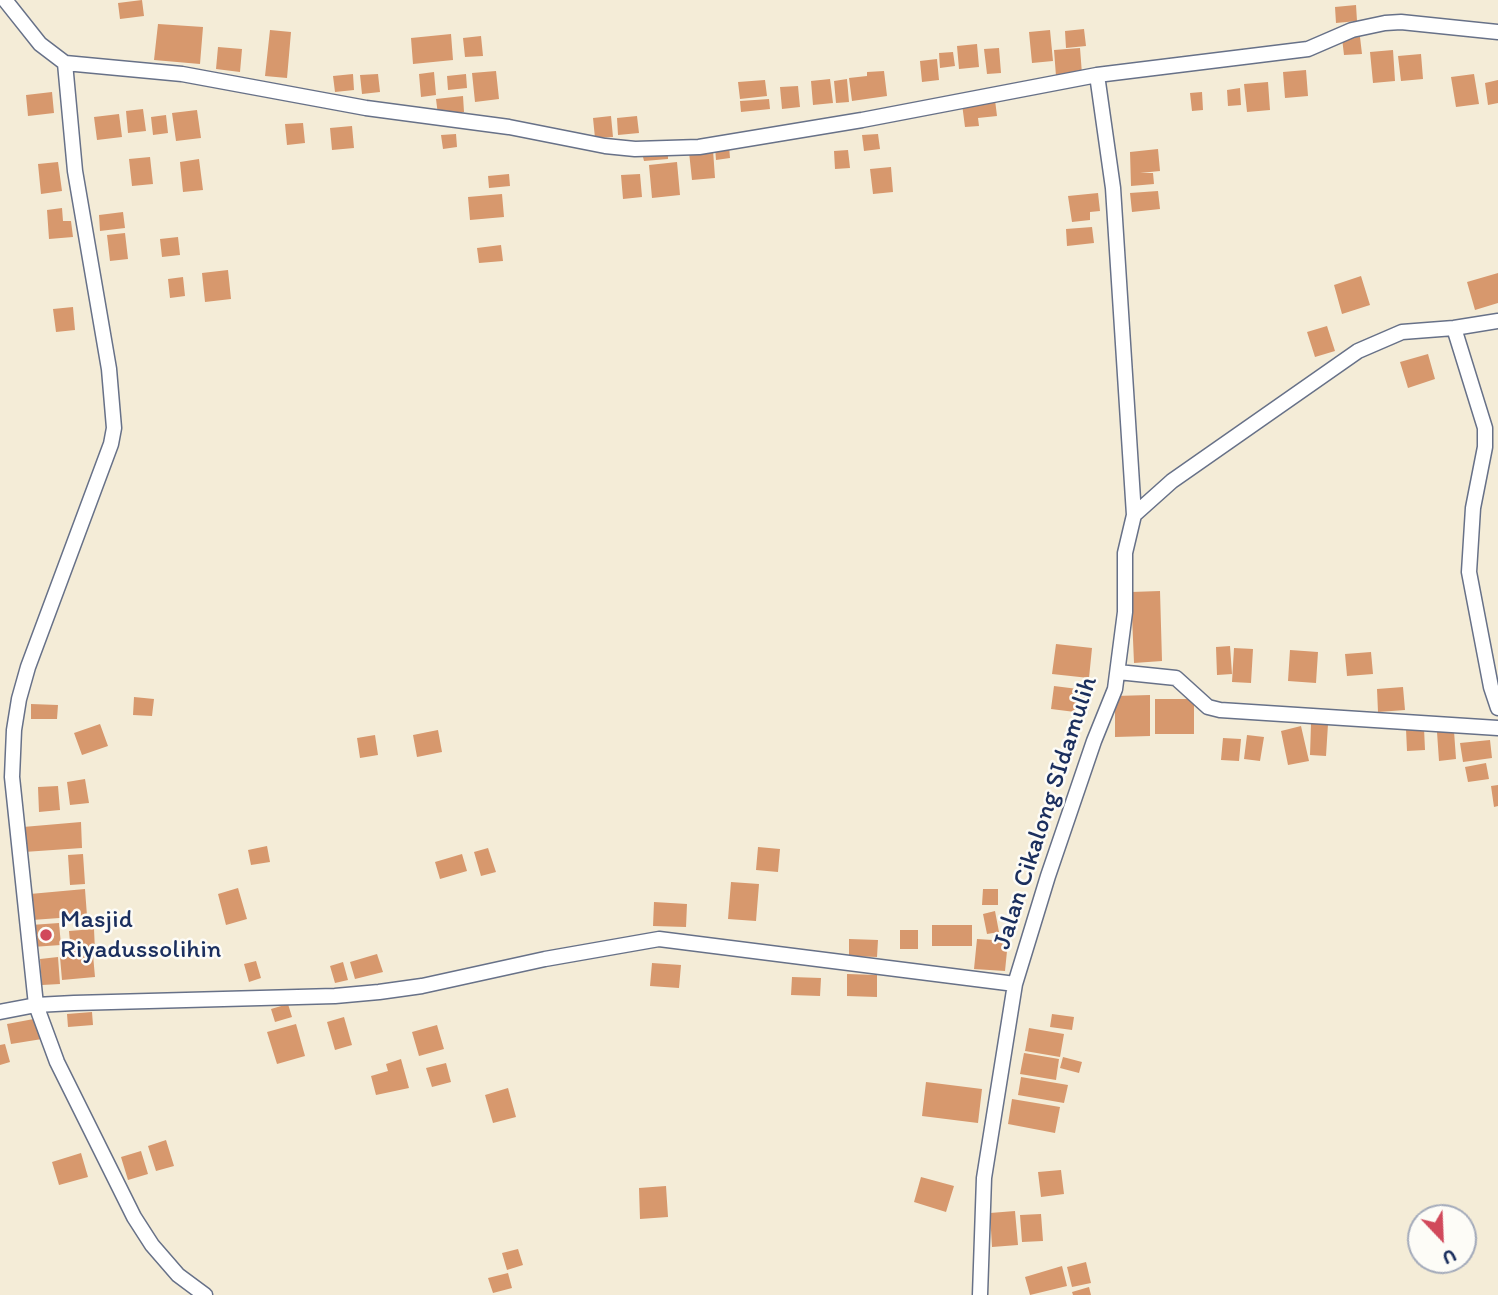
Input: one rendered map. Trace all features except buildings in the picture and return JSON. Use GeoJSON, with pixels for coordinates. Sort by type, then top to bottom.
{"type":"FeatureCollection","features":[{"type":"Feature","properties":{"kind":"street"},"geometry":{"type":"LineString","coordinates":[[5,0],[40,44],[65,63],[182,74],[278,94],[509,127],[605,146],[635,149],[699,147],[862,120],[1097,75],[1308,49],[1352,30],[1385,23],[1401,22],[1498,32]]}},
{"type":"Feature","properties":{"kind":"street"},"geometry":{"type":"LineString","coordinates":[[65,63],[76,182],[108,369],[114,428],[111,444],[29,667],[19,699],[14,730],[12,777],[36,1006],[57,1062],[134,1217],[152,1245],[178,1275],[205,1295]]}},
{"type":"Feature","properties":{"kind":"street","name":"Jalan Cikalong SIdamulih"},"geometry":{"type":"LineString","coordinates":[[980,1295],[984,1178],[1016,984],[1048,876],[1094,741],[1115,689],[1125,612],[1125,553],[1134,515],[1113,188],[1097,75]]}},
{"type":"Feature","properties":{"kind":"street"},"geometry":{"type":"LineString","coordinates":[[1134,515],[1172,481],[1358,351],[1402,332],[1498,321]]}},
{"type":"Feature","properties":{"kind":"street"},"geometry":{"type":"LineString","coordinates":[[1454,328],[1485,428],[1485,447],[1472,519],[1469,572],[1491,687],[1498,708]]}},
{"type":"Feature","properties":{"kind":"street"},"geometry":{"type":"LineString","coordinates":[[1118,672],[1176,678],[1208,707],[1234,712],[1498,727]]}},
{"type":"Feature","properties":{"kind":"street"},"geometry":{"type":"LineString","coordinates":[[0,1012],[36,1006],[335,996],[379,992],[422,986],[545,958],[659,939],[1016,984]]}},
{"type":"Feature","properties":{"kind":"place","name":"Masjid Riyadussolihin"},"geometry":{"type":"Point","coordinates":[46,935]}}]}
